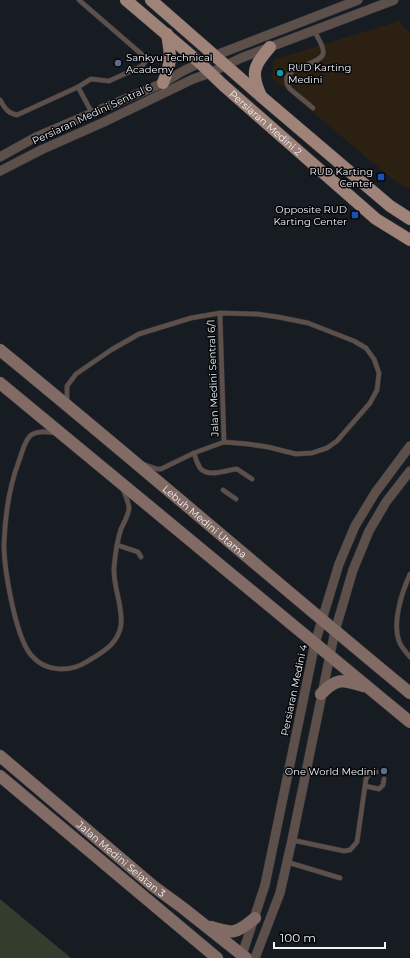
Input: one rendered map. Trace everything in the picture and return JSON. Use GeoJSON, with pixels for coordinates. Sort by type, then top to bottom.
{"type":"FeatureCollection","features":[{"type":"Feature","properties":{"kind":"main road","name":"Persiaran Medini 2"},"geometry":{"type":"LineString","coordinates":[[126,0],[200,63],[293,148],[376,219],[410,240]]}},
{"type":"Feature","properties":{"kind":"main road","name":"Persiaran Medini 2"},"geometry":{"type":"LineString","coordinates":[[151,0],[214,56],[390,206],[410,219]]}},
{"type":"Feature","properties":{"kind":"main road"},"geometry":{"type":"LineString","coordinates":[[163,83],[169,68],[171,55],[166,34]]}},
{"type":"Feature","properties":{"kind":"main road"},"geometry":{"type":"LineString","coordinates":[[263,98],[256,83],[255,68],[259,59],[270,47]]}},
{"type":"Feature","properties":{"kind":"main road","name":"Lebuh Medini Utama"},"geometry":{"type":"LineString","coordinates":[[0,350],[410,693]]}},
{"type":"Feature","properties":{"kind":"main road"},"geometry":{"type":"LineString","coordinates":[[0,383],[410,722]]}},
{"type":"Feature","properties":{"kind":"main road"},"geometry":{"type":"LineString","coordinates":[[321,694],[329,686],[339,680],[344,680],[370,688]]}},
{"type":"Feature","properties":{"kind":"main road","name":"Jalan Medini Selatan 3"},"geometry":{"type":"LineString","coordinates":[[0,756],[153,886],[206,926],[243,957]]}},
{"type":"Feature","properties":{"kind":"main road","name":"Jalan Medini Selatan 3"},"geometry":{"type":"LineString","coordinates":[[0,776],[212,956]]}},
{"type":"Feature","properties":{"kind":"main road"},"geometry":{"type":"LineString","coordinates":[[206,926],[231,932],[237,931],[255,918]]}},
{"type":"Feature","properties":{"kind":"street","name":"Persiaran Medini Sentral 6"},"geometry":{"type":"LineString","coordinates":[[0,157],[36,136],[163,83],[214,56],[358,0]]}},
{"type":"Feature","properties":{"kind":"street","name":"Persiaran Medini Sentral 6"},"geometry":{"type":"LineString","coordinates":[[0,170],[241,58],[394,0]]}},
{"type":"Feature","properties":{"kind":"street","name":"Persiaran Medini 4"},"geometry":{"type":"LineString","coordinates":[[243,957],[265,886],[315,643],[338,564],[355,526],[375,493],[410,446]]}},
{"type":"Feature","properties":{"kind":"street"},"geometry":{"type":"LineString","coordinates":[[255,958],[280,893],[335,631],[353,570],[369,531],[386,502],[410,471]]}},
{"type":"Feature","properties":{"kind":"lane"},"geometry":{"type":"LineString","coordinates":[[0,100],[6,111],[17,115],[78,87],[91,79],[108,81],[142,66],[146,58],[79,0]]}},
{"type":"Feature","properties":{"kind":"lane"},"geometry":{"type":"LineString","coordinates":[[313,108],[287,85],[287,79],[292,72],[319,59],[323,54],[324,50],[314,31]]}},
{"type":"Feature","properties":{"kind":"lane"},"geometry":{"type":"LineString","coordinates":[[78,87],[92,113]]}},
{"type":"Feature","properties":{"kind":"lane"},"geometry":{"type":"LineString","coordinates":[[67,405],[67,386],[76,374],[111,350],[139,334],[191,318],[220,313],[257,314],[308,323],[332,331],[354,341],[366,348],[374,359],[379,373],[377,390],[370,403],[337,440],[327,448],[312,453],[296,454],[268,446],[224,442],[194,452],[162,469],[136,463]]}},
{"type":"Feature","properties":{"kind":"lane","name":"Jalan Medini Sentral 6/1"},"geometry":{"type":"LineString","coordinates":[[220,313],[224,442]]}},
{"type":"Feature","properties":{"kind":"lane"},"geometry":{"type":"LineString","coordinates":[[60,433],[36,433],[30,436],[24,446],[9,496],[5,523],[4,546],[10,595],[23,642],[31,655],[40,663],[52,669],[66,670],[81,666],[108,649],[115,641],[120,629],[122,617],[114,569],[121,530],[129,507],[121,483]]}},
{"type":"Feature","properties":{"kind":"lane"},"geometry":{"type":"LineString","coordinates":[[194,452],[199,467],[206,472],[211,473],[237,469],[252,479]]}},
{"type":"Feature","properties":{"kind":"lane"},"geometry":{"type":"LineString","coordinates":[[222,490],[236,499]]}},
{"type":"Feature","properties":{"kind":"lane"},"geometry":{"type":"LineString","coordinates":[[118,545],[138,552],[141,557]]}},
{"type":"Feature","properties":{"kind":"lane"},"geometry":{"type":"LineString","coordinates":[[410,574],[399,606],[396,630],[399,642],[410,657]]}},
{"type":"Feature","properties":{"kind":"lane"},"geometry":{"type":"LineString","coordinates":[[292,840],[344,851],[350,850],[357,842],[368,775],[376,772]]}},
{"type":"Feature","properties":{"kind":"lane"},"geometry":{"type":"LineString","coordinates":[[365,786],[379,789],[383,785],[384,779]]}},
{"type":"Feature","properties":{"kind":"lane"},"geometry":{"type":"LineString","coordinates":[[287,862],[340,878]]}},
{"type":"Feature","properties":{"kind":"shaded area","name":"RUD Karting Center"},"geometry":{"type":"Polygon","coordinates":[[[399,21],[410,33],[410,190],[391,178],[272,78],[273,60],[399,21]]]}},
{"type":"Feature","properties":{"kind":"green space"},"geometry":{"type":"Polygon","coordinates":[[[0,899],[71,958],[0,958],[0,899]]]}},
{"type":"Feature","properties":{"kind":"place","name":"Sankyu Technical Academy"},"geometry":{"type":"Point","coordinates":[118,63]}},
{"type":"Feature","properties":{"kind":"place","name":"RUD Karting Medini"},"geometry":{"type":"Point","coordinates":[280,73]}},
{"type":"Feature","properties":{"kind":"place","name":"RUD Karting Center"},"geometry":{"type":"Point","coordinates":[381,177]}},
{"type":"Feature","properties":{"kind":"place","name":"Opposite RUD Karting Center"},"geometry":{"type":"Point","coordinates":[355,215]}},
{"type":"Feature","properties":{"kind":"place","name":"One World Medini"},"geometry":{"type":"Point","coordinates":[384,771]}}]}
